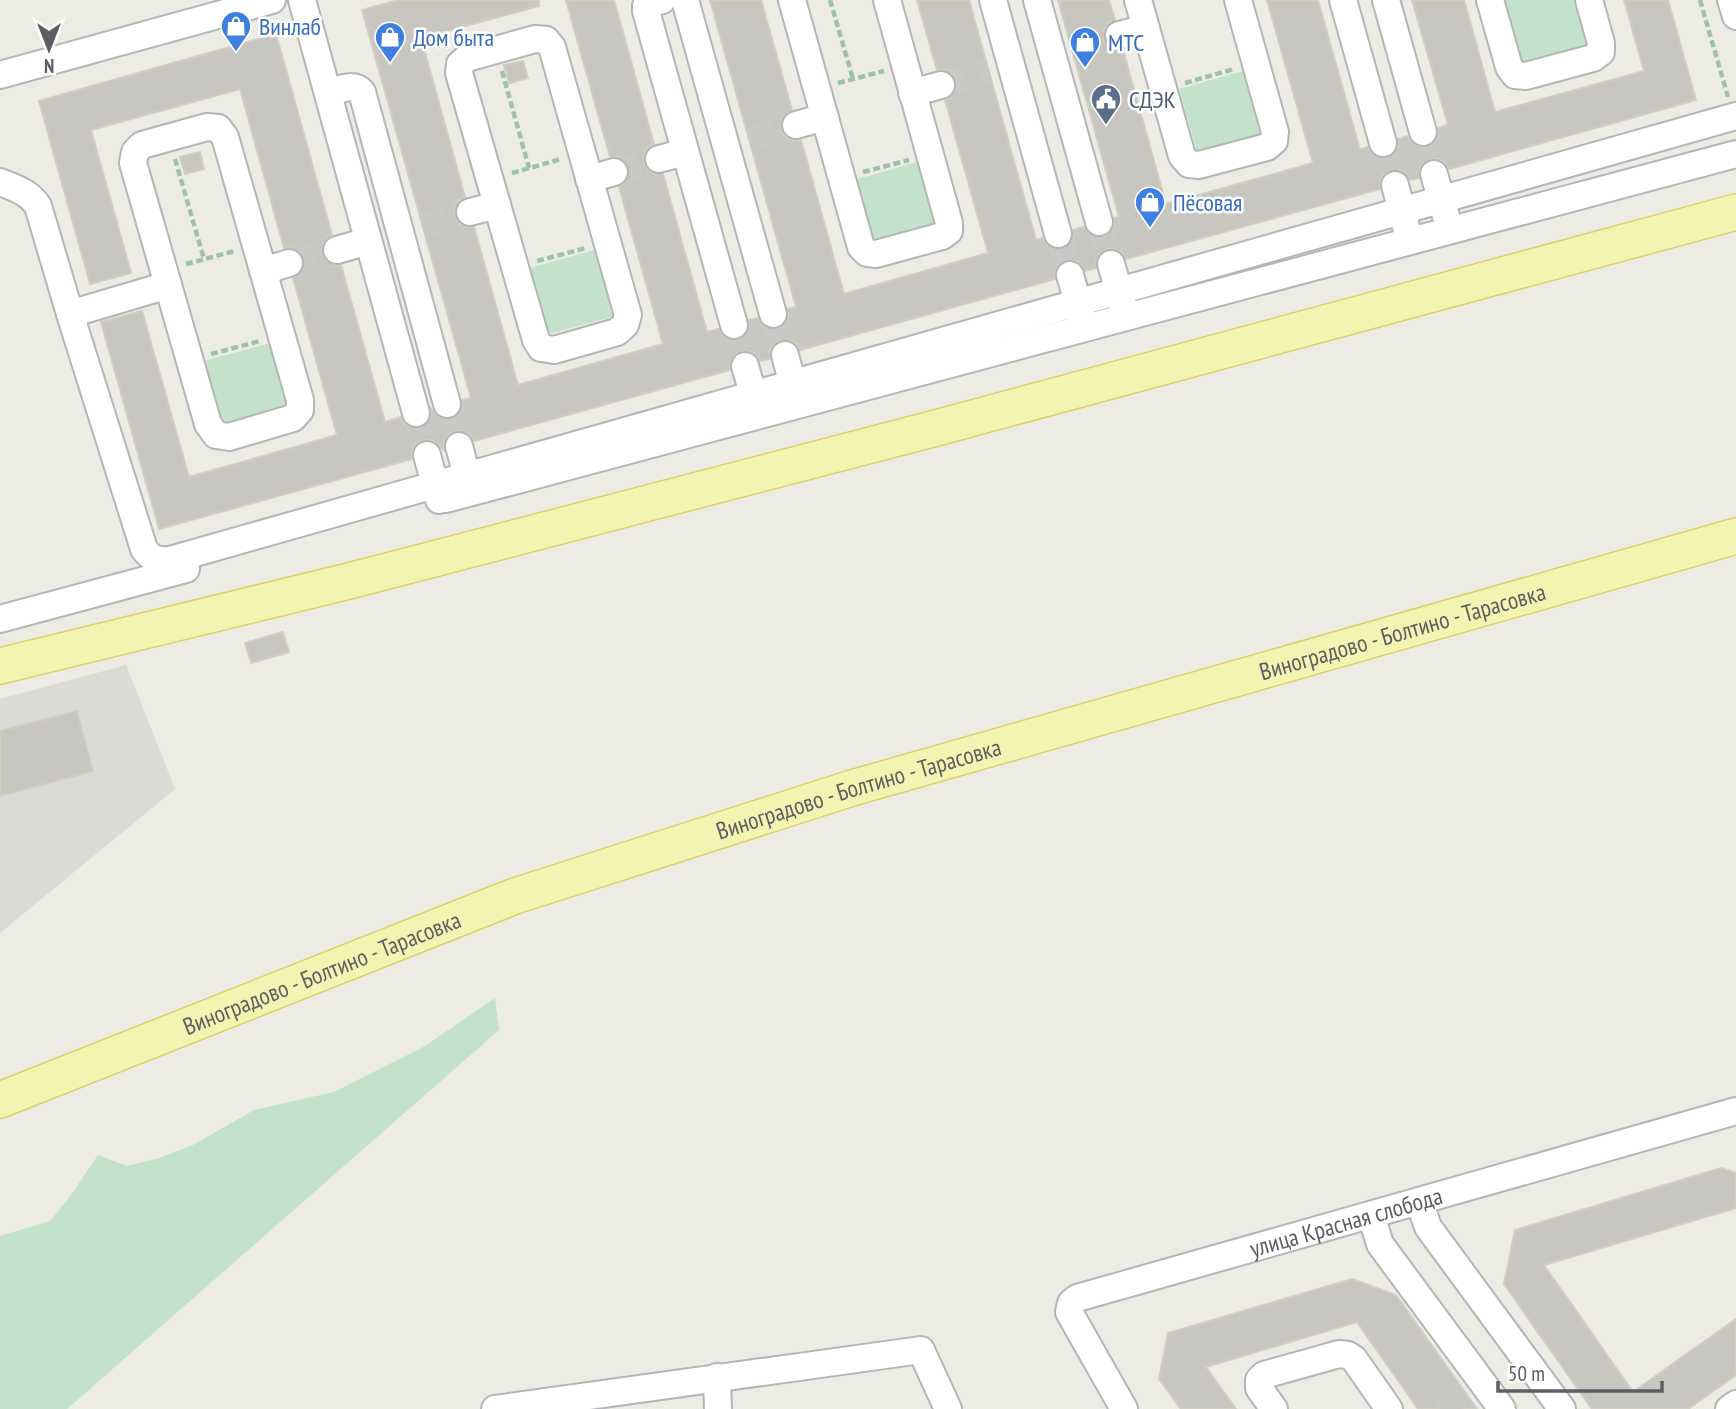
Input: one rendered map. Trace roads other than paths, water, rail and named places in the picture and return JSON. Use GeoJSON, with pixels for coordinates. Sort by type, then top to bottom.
{"type":"FeatureCollection","features":[{"type":"Feature","properties":{"kind":"main road"},"geometry":{"type":"LineString","coordinates":[[0,666],[349,581],[954,424],[1736,212]]}},
{"type":"Feature","properties":{"kind":"main road","name":"Виноградово - Болтино - Тарасовка"},"geometry":{"type":"LineString","coordinates":[[0,1100],[514,896],[852,788],[1736,536]]}},
{"type":"Feature","properties":{"kind":"street"},"geometry":{"type":"LineString","coordinates":[[0,75],[272,0]]}},
{"type":"Feature","properties":{"kind":"street"},"geometry":{"type":"LineString","coordinates":[[302,0],[416,413]]}},
{"type":"Feature","properties":{"kind":"street"},"geometry":{"type":"LineString","coordinates":[[662,0],[646,6],[646,11],[733,325]]}},
{"type":"Feature","properties":{"kind":"street"},"geometry":{"type":"LineString","coordinates":[[685,0],[737,141],[773,314]]}},
{"type":"Feature","properties":{"kind":"street"},"geometry":{"type":"LineString","coordinates":[[792,0],[861,247],[867,253],[876,254],[942,236],[948,231],[949,223],[887,0]]}},
{"type":"Feature","properties":{"kind":"street"},"geometry":{"type":"LineString","coordinates":[[993,0],[1000,68],[1058,234]]}},
{"type":"Feature","properties":{"kind":"street"},"geometry":{"type":"LineString","coordinates":[[1037,0],[1062,51],[1099,222]]}},
{"type":"Feature","properties":{"kind":"street"},"geometry":{"type":"LineString","coordinates":[[1138,0],[1182,156],[1189,164],[1199,166],[1267,147],[1274,141],[1275,132],[1240,1]]}},
{"type":"Feature","properties":{"kind":"street"},"geometry":{"type":"LineString","coordinates":[[1343,0],[1383,143]]}},
{"type":"Feature","properties":{"kind":"street"},"geometry":{"type":"LineString","coordinates":[[1386,0],[1423,132]]}},
{"type":"Feature","properties":{"kind":"street"},"geometry":{"type":"LineString","coordinates":[[1490,0],[1509,67],[1516,75],[1526,76],[1593,58],[1601,52],[1589,0]]}},
{"type":"Feature","properties":{"kind":"street"},"geometry":{"type":"LineString","coordinates":[[1731,0],[1736,16]]}},
{"type":"Feature","properties":{"kind":"street"},"geometry":{"type":"LineString","coordinates":[[1119,35],[1146,28]]}},
{"type":"Feature","properties":{"kind":"street"},"geometry":{"type":"LineString","coordinates":[[535,39],[546,40],[552,47],[595,168],[607,243],[628,315],[625,325],[617,332],[554,350],[541,348],[536,340],[497,205],[459,73],[460,64],[467,58],[535,39]]}},
{"type":"Feature","properties":{"kind":"street"},"geometry":{"type":"LineString","coordinates":[[912,93],[941,85]]}},
{"type":"Feature","properties":{"kind":"street"},"geometry":{"type":"LineString","coordinates":[[328,93],[351,86],[362,92],[411,229],[447,404]]}},
{"type":"Feature","properties":{"kind":"street"},"geometry":{"type":"LineString","coordinates":[[796,394],[1077,302],[1402,210],[1438,186],[1735,116]]}},
{"type":"Feature","properties":{"kind":"street"},"geometry":{"type":"LineString","coordinates":[[796,125],[825,117]]}},
{"type":"Feature","properties":{"kind":"street"},"geometry":{"type":"LineString","coordinates":[[207,127],[218,128],[225,137],[300,400],[300,410],[293,418],[229,437],[216,435],[208,424],[166,277],[133,163],[135,152],[142,145],[169,137],[207,127]]}},
{"type":"Feature","properties":{"kind":"street"},"geometry":{"type":"LineString","coordinates":[[659,159],[685,152]]}},
{"type":"Feature","properties":{"kind":"street"},"geometry":{"type":"LineString","coordinates":[[0,182],[25,192],[34,198],[38,206],[144,549],[149,557],[158,561],[469,484],[796,394],[1085,328],[1736,154]]}},
{"type":"Feature","properties":{"kind":"street"},"geometry":{"type":"LineString","coordinates":[[1395,185],[1410,241]]}},
{"type":"Feature","properties":{"kind":"street"},"geometry":{"type":"LineString","coordinates":[[1438,186],[1450,230]]}},
{"type":"Feature","properties":{"kind":"street"},"geometry":{"type":"LineString","coordinates":[[470,212],[497,205]]}},
{"type":"Feature","properties":{"kind":"street"},"geometry":{"type":"LineString","coordinates":[[337,250],[368,241]]}},
{"type":"Feature","properties":{"kind":"street"},"geometry":{"type":"LineString","coordinates":[[263,271],[289,263]]}},
{"type":"Feature","properties":{"kind":"street"},"geometry":{"type":"LineString","coordinates":[[1111,264],[1126,317]]}},
{"type":"Feature","properties":{"kind":"street"},"geometry":{"type":"LineString","coordinates":[[1070,275],[1085,328]]}},
{"type":"Feature","properties":{"kind":"street"},"geometry":{"type":"LineString","coordinates":[[70,314],[166,277]]}},
{"type":"Feature","properties":{"kind":"street"},"geometry":{"type":"LineString","coordinates":[[785,355],[796,394]]}},
{"type":"Feature","properties":{"kind":"street"},"geometry":{"type":"LineString","coordinates":[[745,366],[756,405]]}},
{"type":"Feature","properties":{"kind":"street"},"geometry":{"type":"LineString","coordinates":[[459,446],[469,484]]}},
{"type":"Feature","properties":{"kind":"street"},"geometry":{"type":"LineString","coordinates":[[427,455],[437,492]]}},
{"type":"Feature","properties":{"kind":"street"},"geometry":{"type":"LineString","coordinates":[[0,619],[437,492]]}},
{"type":"Feature","properties":{"kind":"street","name":"улица Красная слобода"},"geometry":{"type":"LineString","coordinates":[[1124,1409],[1069,1312],[1071,1303],[1077,1298],[1736,1111]]}},
{"type":"Feature","properties":{"kind":"street"},"geometry":{"type":"LineString","coordinates":[[1419,1201],[1428,1227],[1562,1409]]}},
{"type":"Feature","properties":{"kind":"street"},"geometry":{"type":"LineString","coordinates":[[1371,1215],[1380,1244],[1473,1386],[1502,1409]]}},
{"type":"Feature","properties":{"kind":"street"},"geometry":{"type":"LineString","coordinates":[[495,1409],[921,1350],[948,1409]]}},
{"type":"Feature","properties":{"kind":"street"},"geometry":{"type":"LineString","coordinates":[[1274,1409],[1259,1388],[1259,1380],[1264,1375],[1339,1354],[1348,1354],[1390,1409]]}},
{"type":"Feature","properties":{"kind":"street"},"geometry":{"type":"LineString","coordinates":[[717,1377],[718,1409]]}},
{"type":"Feature","properties":{"kind":"street"},"geometry":{"type":"LineString","coordinates":[[1729,1409],[1736,1404]]}},
{"type":"Feature","properties":{"kind":"tunnel"},"geometry":{"type":"LineString","coordinates":[[1071,48],[1119,35]]}},
{"type":"Feature","properties":{"kind":"tunnel"},"geometry":{"type":"LineString","coordinates":[[941,85],[989,71]]}},
{"type":"Feature","properties":{"kind":"tunnel"},"geometry":{"type":"LineString","coordinates":[[749,138],[796,125]]}},
{"type":"Feature","properties":{"kind":"tunnel"},"geometry":{"type":"LineString","coordinates":[[1423,132],[1434,174]]}},
{"type":"Feature","properties":{"kind":"tunnel"},"geometry":{"type":"LineString","coordinates":[[1383,143],[1395,185]]}},
{"type":"Feature","properties":{"kind":"tunnel"},"geometry":{"type":"LineString","coordinates":[[614,172],[659,159]]}},
{"type":"Feature","properties":{"kind":"tunnel"},"geometry":{"type":"LineString","coordinates":[[422,226],[470,212]]}},
{"type":"Feature","properties":{"kind":"tunnel"},"geometry":{"type":"LineString","coordinates":[[1099,222],[1111,264]]}},
{"type":"Feature","properties":{"kind":"tunnel"},"geometry":{"type":"LineString","coordinates":[[1058,234],[1070,275]]}},
{"type":"Feature","properties":{"kind":"tunnel"},"geometry":{"type":"LineString","coordinates":[[289,263],[337,250]]}},
{"type":"Feature","properties":{"kind":"tunnel"},"geometry":{"type":"LineString","coordinates":[[773,314],[785,355]]}},
{"type":"Feature","properties":{"kind":"tunnel"},"geometry":{"type":"LineString","coordinates":[[734,325],[745,366]]}},
{"type":"Feature","properties":{"kind":"tunnel"},"geometry":{"type":"LineString","coordinates":[[447,404],[459,446]]}},
{"type":"Feature","properties":{"kind":"tunnel"},"geometry":{"type":"LineString","coordinates":[[416,413],[427,455]]}},
{"type":"Feature","properties":{"kind":"tunnel"},"geometry":{"type":"LineString","coordinates":[[1440,1409],[1464,1392]]}},
{"type":"Feature","properties":{"kind":"place","name":"Винлаб"},"geometry":{"type":"Point","coordinates":[236,53]}},
{"type":"Feature","properties":{"kind":"place","name":"Дом быта"},"geometry":{"type":"Point","coordinates":[390,64]}},
{"type":"Feature","properties":{"kind":"place","name":"МТС"},"geometry":{"type":"Point","coordinates":[1085,69]}},
{"type":"Feature","properties":{"kind":"place","name":"СДЭК"},"geometry":{"type":"Point","coordinates":[1106,126]}},
{"type":"Feature","properties":{"kind":"place","name":"Пёсовая"},"geometry":{"type":"Point","coordinates":[1150,229]}}]}
